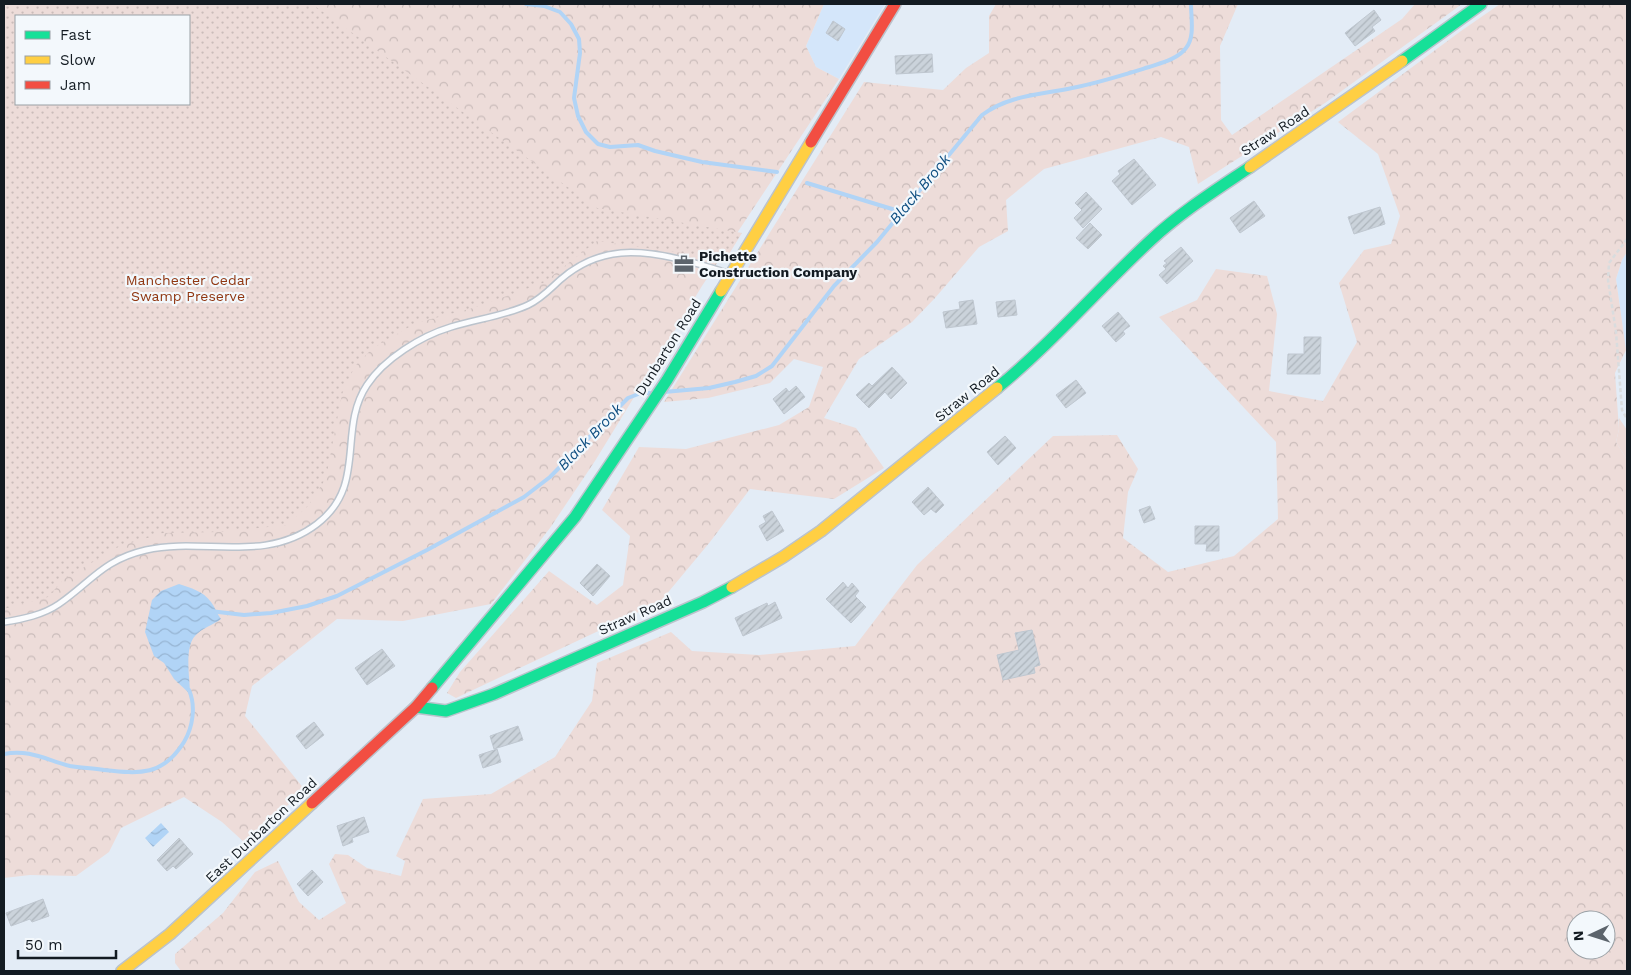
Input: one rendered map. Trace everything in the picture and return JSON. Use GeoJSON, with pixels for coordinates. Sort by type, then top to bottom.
{"type":"FeatureCollection","features":[{"type":"Feature","properties":{"kind":"street","name":"Dunbarton Road"},"geometry":{"type":"LineString","coordinates":[[416,707],[575,517],[666,380],[894,4]]}},
{"type":"Feature","properties":{"kind":"street","name":"Straw Road"},"geometry":{"type":"LineString","coordinates":[[416,707],[454,709],[494,694],[703,602],[744,581],[821,531],[1023,367],[1152,239],[1186,210],[1362,90],[1481,4]]}},
{"type":"Feature","properties":{"kind":"street","name":"East Dunbarton Road"},"geometry":{"type":"LineString","coordinates":[[122,971],[170,934],[204,904],[416,707]]}},
{"type":"Feature","properties":{"kind":"lane"},"geometry":{"type":"LineString","coordinates":[[4,622],[29,617],[58,604],[97,572],[112,562],[130,554],[164,547],[255,547],[287,540],[314,526],[325,518],[334,506],[347,482],[357,404],[366,386],[376,372],[391,358],[431,335],[448,328],[498,316],[530,304],[572,270],[585,262],[603,256],[621,253],[661,256],[698,263],[731,274]]}},
{"type":"Feature","properties":{"kind":"path"},"geometry":{"type":"LineString","coordinates":[[1627,239],[1609,263],[1608,280],[1616,332],[1622,410],[1627,419]]}},
{"type":"Feature","properties":{"kind":"shaded area"},"geometry":{"type":"Polygon","coordinates":[[[824,4],[885,4],[839,79],[816,67],[806,46],[824,4]]]}},
{"type":"Feature","properties":{"kind":"shaded area"},"geometry":{"type":"Polygon","coordinates":[[[1627,252],[1627,360],[1616,279],[1622,260],[1627,252]]]}},
{"type":"Feature","properties":{"kind":"green space"},"geometry":{"type":"Polygon","coordinates":[[[4,4],[824,4],[806,46],[816,67],[839,79],[702,286],[595,461],[550,528],[491,604],[403,621],[337,619],[252,686],[245,716],[305,790],[245,843],[222,822],[184,797],[121,828],[109,852],[76,876],[30,875],[4,878],[4,4]]]}},
{"type":"Feature","properties":{"kind":"green space","name":"Manchester Cedar Swamp Preserve"},"geometry":{"type":"Polygon","coordinates":[[[4,4],[312,4],[597,208],[742,233],[726,259],[597,241],[543,283],[473,308],[416,323],[373,348],[355,366],[342,394],[326,478],[308,506],[287,525],[220,532],[163,533],[120,546],[64,579],[48,597],[4,609],[4,4]]]}},
{"type":"Feature","properties":{"kind":"green space"},"geometry":{"type":"Polygon","coordinates":[[[996,4],[1238,4],[1220,46],[1221,120],[1232,135],[1402,19],[1415,4],[1462,4],[1325,103],[1198,184],[1189,147],[1161,137],[1044,169],[1006,200],[1008,231],[979,247],[912,322],[859,359],[824,418],[856,428],[884,468],[834,499],[750,489],[710,542],[660,602],[456,698],[447,693],[460,672],[549,571],[597,605],[623,585],[630,536],[602,510],[639,447],[686,449],[779,425],[809,407],[823,367],[794,359],[770,383],[708,398],[664,402],[864,82],[943,90],[966,68],[989,53],[989,16],[996,4]]]}},
{"type":"Feature","properties":{"kind":"green space"},"geometry":{"type":"Polygon","coordinates":[[[1500,4],[1627,4],[1627,252],[1622,260],[1616,279],[1626,350],[1615,373],[1619,429],[1616,442],[1627,460],[1627,971],[181,971],[175,963],[175,954],[223,913],[255,872],[278,861],[299,902],[319,920],[346,903],[329,864],[335,854],[348,855],[367,868],[401,876],[405,861],[396,856],[423,799],[491,794],[555,757],[592,701],[597,663],[671,632],[692,651],[759,655],[855,646],[917,565],[1053,436],[1117,435],[1138,469],[1128,492],[1123,538],[1168,572],[1234,556],[1278,519],[1276,442],[1159,317],[1197,300],[1216,269],[1267,276],[1277,314],[1269,391],[1323,401],[1357,342],[1339,283],[1364,250],[1391,244],[1400,216],[1378,154],[1338,122],[1500,4]]]}},
{"type":"Feature","properties":{"kind":"green space"},"geometry":{"type":"Polygon","coordinates":[[[1619,418],[1627,430],[1627,460],[1616,442],[1619,418]]]}},
{"type":"Feature","properties":{"kind":"water"},"geometry":{"type":"Polygon","coordinates":[[[179,584],[197,590],[208,598],[221,619],[201,631],[192,641],[188,664],[190,694],[174,679],[164,663],[154,656],[145,632],[152,600],[161,591],[179,584]]]}},
{"type":"Feature","properties":{"kind":"water"},"geometry":{"type":"Polygon","coordinates":[[[161,823],[169,832],[153,847],[145,838],[161,823]]]}},
{"type":"Feature","properties":{"kind":"building"},"geometry":{"type":"Polygon","coordinates":[[[1374,10],[1381,20],[1372,27],[1375,31],[1355,46],[1345,33],[1374,10]]]}},
{"type":"Feature","properties":{"kind":"building"},"geometry":{"type":"Polygon","coordinates":[[[833,21],[845,29],[838,41],[826,33],[833,21]]]}},
{"type":"Feature","properties":{"kind":"building"},"geometry":{"type":"Polygon","coordinates":[[[932,54],[933,72],[896,74],[895,56],[932,54]]]}},
{"type":"Feature","properties":{"kind":"building"},"geometry":{"type":"Polygon","coordinates":[[[1134,159],[1156,185],[1132,205],[1112,181],[1120,174],[1118,171],[1134,159]]]}},
{"type":"Feature","properties":{"kind":"building"},"geometry":{"type":"Polygon","coordinates":[[[1086,192],[1102,209],[1083,228],[1074,218],[1082,210],[1075,203],[1086,192]]]}},
{"type":"Feature","properties":{"kind":"building"},"geometry":{"type":"Polygon","coordinates":[[[1254,201],[1265,216],[1240,233],[1230,218],[1254,201]]]}},
{"type":"Feature","properties":{"kind":"building"},"geometry":{"type":"Polygon","coordinates":[[[1380,207],[1385,224],[1354,234],[1348,217],[1380,207]]]}},
{"type":"Feature","properties":{"kind":"building"},"geometry":{"type":"Polygon","coordinates":[[[1090,223],[1102,235],[1088,249],[1076,238],[1090,223]]]}},
{"type":"Feature","properties":{"kind":"building"},"geometry":{"type":"Polygon","coordinates":[[[1181,247],[1193,261],[1167,284],[1159,275],[1166,269],[1163,266],[1167,263],[1164,261],[1181,247]]]}},
{"type":"Feature","properties":{"kind":"building"},"geometry":{"type":"Polygon","coordinates":[[[973,300],[977,324],[946,328],[943,312],[960,309],[959,302],[973,300]]]}},
{"type":"Feature","properties":{"kind":"building"},"geometry":{"type":"Polygon","coordinates":[[[1015,300],[1017,315],[998,317],[996,302],[1015,300]]]}},
{"type":"Feature","properties":{"kind":"building"},"geometry":{"type":"Polygon","coordinates":[[[1118,312],[1130,326],[1123,331],[1125,334],[1116,342],[1102,326],[1118,312]]]}},
{"type":"Feature","properties":{"kind":"building"},"geometry":{"type":"Polygon","coordinates":[[[1304,337],[1321,337],[1320,374],[1287,374],[1288,354],[1304,354],[1304,337]]]}},
{"type":"Feature","properties":{"kind":"building"},"geometry":{"type":"Polygon","coordinates":[[[892,367],[907,383],[891,399],[885,392],[869,408],[856,395],[869,383],[872,386],[892,367]]]}},
{"type":"Feature","properties":{"kind":"building"},"geometry":{"type":"Polygon","coordinates":[[[1076,380],[1086,393],[1066,408],[1056,395],[1076,380]]]}},
{"type":"Feature","properties":{"kind":"building"},"geometry":{"type":"Polygon","coordinates":[[[796,386],[805,397],[784,414],[773,399],[786,388],[789,392],[796,386]]]}},
{"type":"Feature","properties":{"kind":"building"},"geometry":{"type":"Polygon","coordinates":[[[1005,436],[1016,448],[998,465],[987,452],[1005,436]]]}},
{"type":"Feature","properties":{"kind":"building"},"geometry":{"type":"Polygon","coordinates":[[[928,487],[944,505],[936,513],[931,509],[924,515],[912,502],[928,487]]]}},
{"type":"Feature","properties":{"kind":"building"},"geometry":{"type":"Polygon","coordinates":[[[1150,506],[1155,519],[1144,523],[1139,510],[1150,506]]]}},
{"type":"Feature","properties":{"kind":"building"},"geometry":{"type":"Polygon","coordinates":[[[772,511],[784,531],[767,541],[759,526],[766,522],[763,516],[772,511]]]}},
{"type":"Feature","properties":{"kind":"building"},"geometry":{"type":"Polygon","coordinates":[[[1195,526],[1219,526],[1219,551],[1206,551],[1207,544],[1195,544],[1195,526]]]}},
{"type":"Feature","properties":{"kind":"building"},"geometry":{"type":"Polygon","coordinates":[[[597,564],[610,576],[593,596],[580,583],[597,564]]]}},
{"type":"Feature","properties":{"kind":"building"},"geometry":{"type":"Polygon","coordinates":[[[843,582],[848,588],[852,583],[859,591],[855,596],[866,607],[851,623],[826,599],[843,582]]]}},
{"type":"Feature","properties":{"kind":"building"},"geometry":{"type":"Polygon","coordinates":[[[775,602],[782,618],[743,636],[735,618],[767,603],[768,606],[775,602]]]}},
{"type":"Feature","properties":{"kind":"building"},"geometry":{"type":"Polygon","coordinates":[[[1032,630],[1040,665],[1034,667],[1035,673],[1003,680],[997,655],[1019,650],[1015,633],[1032,630]]]}},
{"type":"Feature","properties":{"kind":"building"},"geometry":{"type":"Polygon","coordinates":[[[382,649],[395,666],[367,685],[355,668],[382,649]]]}},
{"type":"Feature","properties":{"kind":"building"},"geometry":{"type":"Polygon","coordinates":[[[314,722],[324,735],[306,749],[296,736],[314,722]]]}},
{"type":"Feature","properties":{"kind":"building"},"geometry":{"type":"Polygon","coordinates":[[[518,726],[523,740],[494,749],[490,736],[518,726]]]}},
{"type":"Feature","properties":{"kind":"building"},"geometry":{"type":"Polygon","coordinates":[[[497,749],[501,762],[483,768],[479,755],[497,749]]]}},
{"type":"Feature","properties":{"kind":"building"},"geometry":{"type":"Polygon","coordinates":[[[364,817],[369,832],[352,838],[353,842],[343,846],[337,826],[364,817]]]}},
{"type":"Feature","properties":{"kind":"building"},"geometry":{"type":"Polygon","coordinates":[[[179,838],[193,854],[176,869],[173,866],[167,871],[157,860],[179,838]]]}},
{"type":"Feature","properties":{"kind":"building"},"geometry":{"type":"Polygon","coordinates":[[[312,870],[323,882],[308,896],[297,884],[312,870]]]}},
{"type":"Feature","properties":{"kind":"building"},"geometry":{"type":"Polygon","coordinates":[[[43,899],[49,916],[32,922],[30,919],[11,926],[6,913],[43,899]]]}},
{"type":"Feature","properties":{"kind":"waterway"},"geometry":{"type":"LineString","coordinates":[[526,4],[544,6],[560,12],[571,24],[579,39],[580,53],[574,98],[578,116],[586,132],[598,144],[610,147],[638,145],[702,162],[777,172]]}},
{"type":"Feature","properties":{"kind":"waterway","name":"Black Brook"},"geometry":{"type":"LineString","coordinates":[[664,392],[709,388],[735,382],[756,376],[772,366],[834,286],[877,242],[982,115],[1003,103],[1082,86],[1174,58],[1183,52],[1191,38],[1191,4]]}},
{"type":"Feature","properties":{"kind":"waterway"},"geometry":{"type":"LineString","coordinates":[[807,183],[902,212]]}},
{"type":"Feature","properties":{"kind":"waterway","name":"Black Brook"},"geometry":{"type":"LineString","coordinates":[[210,611],[244,615],[271,613],[307,606],[337,596],[524,497],[550,477],[628,398],[641,393],[654,393]]}},
{"type":"Feature","properties":{"kind":"waterway","name":"Black Brook"},"geometry":{"type":"LineString","coordinates":[[4,754],[30,754],[70,766],[117,771],[140,772],[159,767],[176,753],[187,736],[193,716],[189,690]]}},
{"type":"Feature","properties":{"kind":"traffic: fast"},"geometry":{"type":"LineString","coordinates":[[1402,61],[1481,4]]}},
{"type":"Feature","properties":{"kind":"traffic: fast"},"geometry":{"type":"LineString","coordinates":[[997,388],[1037,353],[1162,230],[1250,167]]}},
{"type":"Feature","properties":{"kind":"traffic: fast"},"geometry":{"type":"LineString","coordinates":[[432,688],[575,517],[667,380],[721,291]]}},
{"type":"Feature","properties":{"kind":"traffic: fast"},"geometry":{"type":"LineString","coordinates":[[416,707],[446,711],[494,694],[703,602],[732,587]]}},
{"type":"Feature","properties":{"kind":"traffic: slow"},"geometry":{"type":"LineString","coordinates":[[1250,167],[1402,61]]}},
{"type":"Feature","properties":{"kind":"traffic: slow"},"geometry":{"type":"LineString","coordinates":[[721,291],[811,142]]}},
{"type":"Feature","properties":{"kind":"traffic: slow"},"geometry":{"type":"LineString","coordinates":[[732,587],[783,557],[821,531],[997,388]]}},
{"type":"Feature","properties":{"kind":"traffic: slow"},"geometry":{"type":"LineString","coordinates":[[122,971],[170,934],[312,803]]}},
{"type":"Feature","properties":{"kind":"traffic: jam"},"geometry":{"type":"LineString","coordinates":[[811,142],[895,4]]}},
{"type":"Feature","properties":{"kind":"traffic: jam"},"geometry":{"type":"LineString","coordinates":[[312,803],[416,707],[432,688]]}},
{"type":"Feature","properties":{"kind":"place","name":"Pichette Construction Company"},"geometry":{"type":"Point","coordinates":[684,264]}}]}
